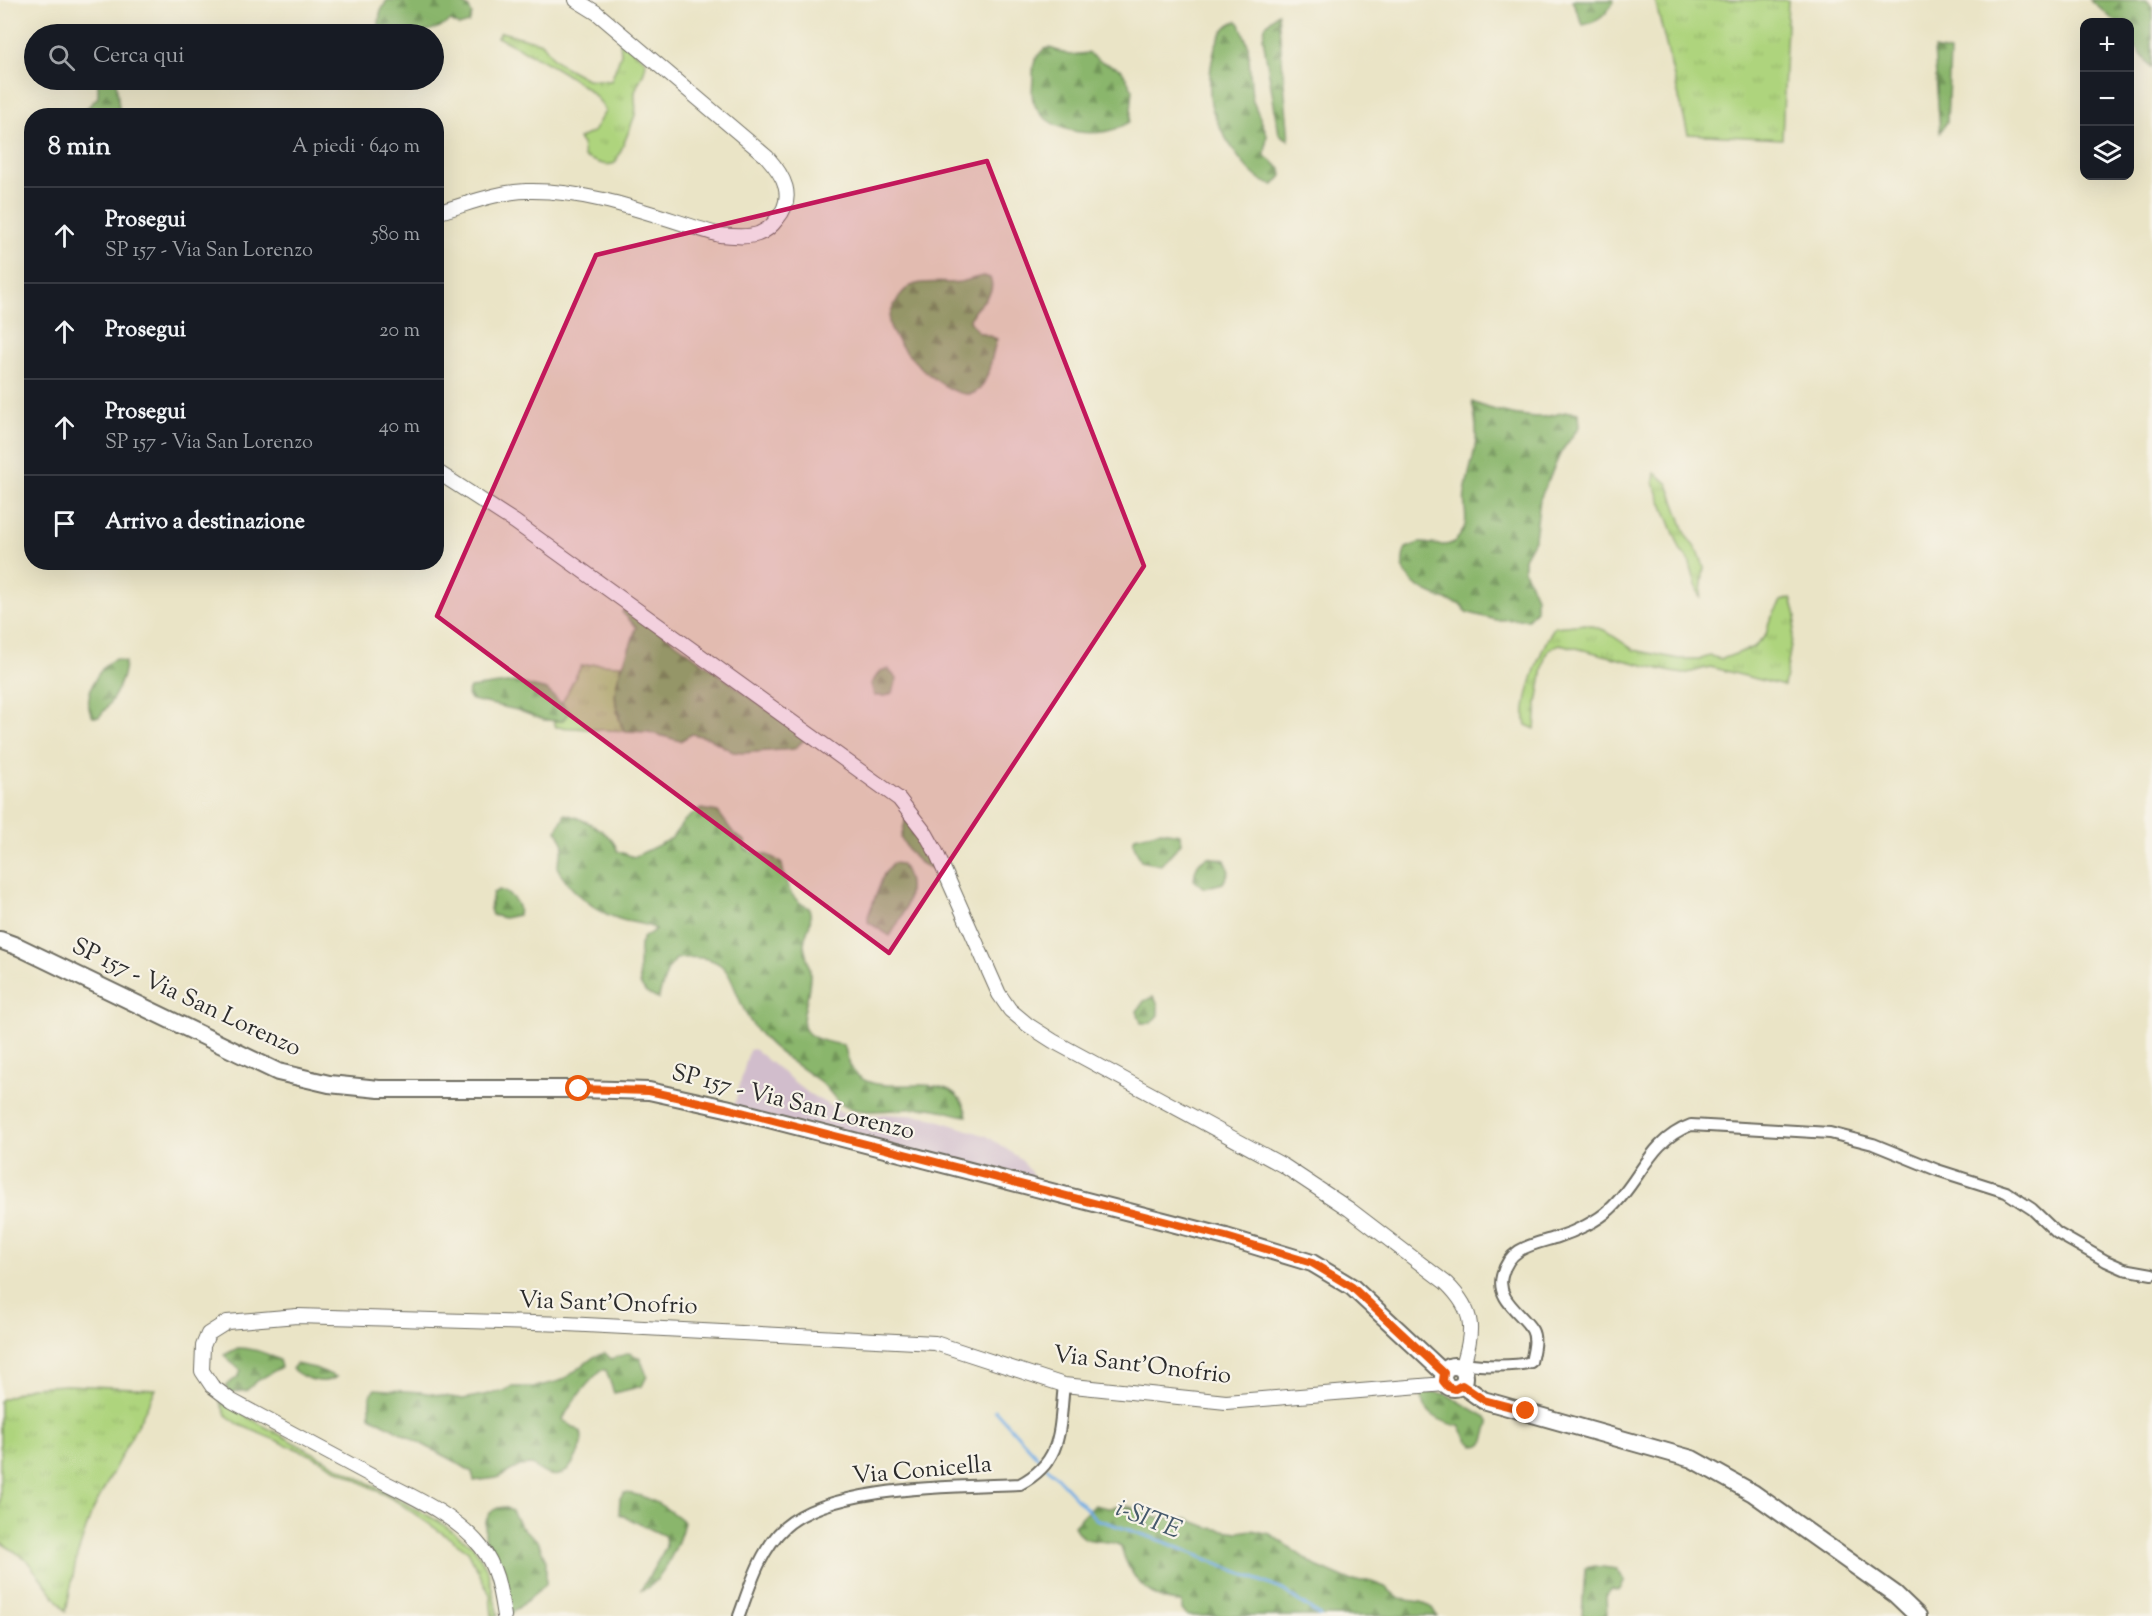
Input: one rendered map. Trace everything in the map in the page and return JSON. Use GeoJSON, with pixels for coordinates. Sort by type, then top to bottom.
{"type":"FeatureCollection","features":[{"type":"Feature","properties":{"kind":"main road","name":"SP 157 - Via San Lorenzo"},"geometry":{"type":"LineString","coordinates":[[0,940],[19,947],[278,1072],[329,1084],[378,1089],[649,1091],[733,1110],[1226,1237],[1312,1263],[1352,1287],[1484,1400],[1692,1459],[1753,1493],[1895,1594],[1918,1616]]}},
{"type":"Feature","properties":{"kind":"street"},"geometry":{"type":"LineString","coordinates":[[444,211],[506,193],[545,191],[585,195],[720,235],[741,237],[758,234],[771,227],[782,213],[788,201],[785,183],[779,171],[767,157],[597,13],[576,0]]}},
{"type":"Feature","properties":{"kind":"street"},"geometry":{"type":"LineString","coordinates":[[444,476],[525,529],[899,799],[931,843],[984,963],[1010,1010],[1028,1025],[1062,1046],[1284,1166],[1322,1190],[1423,1265],[1460,1296],[1470,1313],[1471,1330],[1455,1375]]}},
{"type":"Feature","properties":{"kind":"street"},"geometry":{"type":"LineString","coordinates":[[1455,1375],[1478,1366],[1500,1363],[1516,1367],[1531,1362],[1535,1347],[1533,1331],[1511,1308],[1503,1291],[1502,1278],[1511,1255],[1526,1246],[1566,1235],[1609,1210],[1659,1144],[1674,1132],[1691,1125],[1774,1132],[1830,1133],[1873,1144],[1937,1170],[2006,1192],[2032,1209],[2057,1233],[2106,1261],[2124,1269],[2152,1274]]}},
{"type":"Feature","properties":{"kind":"street","name":"Via Sant'Onofrio"},"geometry":{"type":"LineString","coordinates":[[504,1616],[500,1584],[493,1567],[482,1548],[463,1528],[407,1495],[232,1401],[212,1386],[202,1371],[203,1347],[208,1334],[227,1322],[297,1316],[578,1325],[935,1343],[1064,1385],[1226,1401],[1455,1375]]}},
{"type":"Feature","properties":{"kind":"street","name":"Via Conicella"},"geometry":{"type":"LineString","coordinates":[[739,1616],[760,1560],[784,1528],[812,1508],[857,1495],[1020,1484],[1032,1477],[1050,1460],[1057,1447],[1064,1385]]}},
{"type":"Feature","properties":{"kind":"highlighted area"},"geometry":{"type":"Polygon","coordinates":[[[987,161],[1144,566],[889,953],[437,616],[596,255],[987,161]]]}},
{"type":"Feature","properties":{"kind":"shaded area"},"geometry":{"type":"Polygon","coordinates":[[[754,1049],[808,1093],[842,1113],[856,1118],[883,1114],[925,1116],[987,1136],[1021,1159],[1042,1188],[733,1110],[749,1050],[754,1049]]]}},
{"type":"Feature","properties":{"kind":"green space"},"geometry":{"type":"Polygon","coordinates":[[[387,0],[458,0],[468,7],[472,14],[469,23],[459,26],[451,21],[444,25],[379,24],[380,13],[387,0]]]}},
{"type":"Feature","properties":{"kind":"green space"},"geometry":{"type":"Polygon","coordinates":[[[1572,0],[1614,0],[1602,17],[1583,25],[1572,0]]]}},
{"type":"Feature","properties":{"kind":"green space"},"geometry":{"type":"Polygon","coordinates":[[[1655,0],[1788,0],[1782,139],[1688,134],[1655,0]]]}},
{"type":"Feature","properties":{"kind":"green space"},"geometry":{"type":"Polygon","coordinates":[[[2090,0],[2147,0],[2152,7],[2152,68],[2134,45],[2134,18],[2111,18],[2090,0]]]}},
{"type":"Feature","properties":{"kind":"green space"},"geometry":{"type":"Polygon","coordinates":[[[1278,13],[1289,140],[1279,134],[1263,38],[1265,26],[1278,13]]]}},
{"type":"Feature","properties":{"kind":"green space"},"geometry":{"type":"Polygon","coordinates":[[[1237,21],[1248,45],[1252,99],[1267,134],[1265,156],[1281,169],[1282,176],[1274,185],[1264,182],[1244,165],[1219,126],[1211,104],[1211,70],[1216,44],[1228,25],[1237,21]]]}},
{"type":"Feature","properties":{"kind":"green space"},"geometry":{"type":"Polygon","coordinates":[[[501,32],[542,43],[553,58],[587,79],[611,81],[621,54],[620,40],[646,61],[635,92],[635,115],[615,163],[603,164],[584,157],[582,144],[578,139],[593,132],[605,111],[599,101],[588,90],[558,69],[497,37],[501,32]]]}},
{"type":"Feature","properties":{"kind":"green space"},"geometry":{"type":"Polygon","coordinates":[[[1050,48],[1069,55],[1088,53],[1100,61],[1121,69],[1133,90],[1130,121],[1106,132],[1076,132],[1061,128],[1039,112],[1033,100],[1033,68],[1038,56],[1044,49],[1050,48]]]}},
{"type":"Feature","properties":{"kind":"green space"},"geometry":{"type":"Polygon","coordinates":[[[1934,49],[1950,52],[1947,122],[1940,132],[1934,49]]]}},
{"type":"Feature","properties":{"kind":"green space"},"geometry":{"type":"Polygon","coordinates":[[[98,90],[117,90],[119,108],[87,108],[98,97],[98,90]]]}},
{"type":"Feature","properties":{"kind":"green space"},"geometry":{"type":"Polygon","coordinates":[[[983,276],[990,278],[991,290],[975,310],[970,321],[978,332],[997,339],[984,383],[974,393],[963,394],[937,380],[910,356],[892,331],[889,317],[896,302],[908,287],[922,283],[960,282],[983,276]]]}},
{"type":"Feature","properties":{"kind":"green space"},"geometry":{"type":"Polygon","coordinates":[[[1472,402],[1524,416],[1546,417],[1569,412],[1578,413],[1579,427],[1561,452],[1540,499],[1535,538],[1524,558],[1524,570],[1536,597],[1536,610],[1528,619],[1496,620],[1466,612],[1462,605],[1440,598],[1418,587],[1404,571],[1403,560],[1406,548],[1419,543],[1448,545],[1456,540],[1464,528],[1466,517],[1464,499],[1476,439],[1472,402]]]}},
{"type":"Feature","properties":{"kind":"green space"},"geometry":{"type":"Polygon","coordinates":[[[1655,472],[1668,484],[1687,537],[1699,553],[1704,567],[1700,599],[1689,560],[1681,551],[1654,483],[1655,472]]]}},
{"type":"Feature","properties":{"kind":"green space"},"geometry":{"type":"Polygon","coordinates":[[[1791,598],[1796,616],[1784,686],[1710,667],[1684,674],[1671,672],[1559,644],[1549,649],[1545,656],[1535,729],[1526,725],[1529,690],[1538,661],[1554,627],[1586,624],[1604,630],[1634,650],[1679,659],[1701,659],[1710,656],[1722,659],[1754,647],[1766,635],[1769,622],[1781,601],[1791,598]]]}},
{"type":"Feature","properties":{"kind":"green space"},"geometry":{"type":"Polygon","coordinates":[[[628,608],[806,738],[794,749],[743,753],[733,752],[709,738],[692,734],[680,741],[648,732],[624,731],[615,700],[618,678],[636,627],[622,612],[628,608]]]}},
{"type":"Feature","properties":{"kind":"green space"},"geometry":{"type":"Polygon","coordinates":[[[116,659],[125,662],[120,684],[104,711],[99,717],[93,717],[89,702],[93,684],[103,668],[116,659]]]}},
{"type":"Feature","properties":{"kind":"green space"},"geometry":{"type":"Polygon","coordinates":[[[622,665],[617,684],[616,705],[624,731],[556,727],[553,721],[562,721],[569,712],[562,703],[581,666],[622,665]]]}},
{"type":"Feature","properties":{"kind":"green space"},"geometry":{"type":"Polygon","coordinates":[[[888,669],[897,679],[892,693],[886,696],[874,696],[871,684],[880,671],[888,669]]]}},
{"type":"Feature","properties":{"kind":"green space"},"geometry":{"type":"Polygon","coordinates":[[[514,682],[547,690],[570,712],[562,721],[544,720],[517,710],[472,700],[467,695],[470,688],[514,682]]]}},
{"type":"Feature","properties":{"kind":"green space"},"geometry":{"type":"Polygon","coordinates":[[[701,809],[718,812],[735,835],[745,841],[745,849],[771,856],[782,864],[792,895],[809,908],[810,923],[804,944],[810,972],[803,1023],[806,1031],[825,1041],[844,1045],[854,1072],[870,1082],[885,1085],[935,1086],[949,1090],[960,1100],[967,1116],[931,1108],[862,1111],[844,1106],[822,1083],[769,1044],[746,1014],[729,976],[712,960],[676,959],[668,969],[658,999],[646,993],[640,984],[640,945],[643,938],[656,929],[610,916],[583,899],[575,891],[557,867],[564,845],[557,830],[565,814],[572,816],[604,832],[615,844],[617,851],[634,857],[671,839],[685,820],[701,809]]]}},
{"type":"Feature","properties":{"kind":"green space"},"geometry":{"type":"Polygon","coordinates":[[[906,818],[923,834],[938,866],[927,867],[907,848],[901,838],[906,818]]]}},
{"type":"Feature","properties":{"kind":"green space"},"geometry":{"type":"Polygon","coordinates":[[[1161,831],[1180,834],[1181,843],[1161,865],[1141,861],[1133,843],[1135,837],[1161,831]]]}},
{"type":"Feature","properties":{"kind":"green space"},"geometry":{"type":"Polygon","coordinates":[[[1208,857],[1225,860],[1229,872],[1223,883],[1204,888],[1194,880],[1194,876],[1199,863],[1208,857]]]}},
{"type":"Feature","properties":{"kind":"green space"},"geometry":{"type":"Polygon","coordinates":[[[893,863],[901,864],[906,873],[909,892],[904,910],[890,936],[868,922],[868,916],[884,874],[893,863]]]}},
{"type":"Feature","properties":{"kind":"green space"},"geometry":{"type":"Polygon","coordinates":[[[499,890],[514,899],[518,906],[518,915],[504,918],[492,915],[490,909],[493,893],[499,890]]]}},
{"type":"Feature","properties":{"kind":"green space"},"geometry":{"type":"Polygon","coordinates":[[[1153,997],[1158,1004],[1158,1015],[1151,1023],[1141,1023],[1137,1011],[1144,1001],[1153,997]]]}},
{"type":"Feature","properties":{"kind":"green space"},"geometry":{"type":"Polygon","coordinates":[[[238,1348],[270,1355],[279,1360],[281,1367],[257,1381],[246,1391],[230,1392],[225,1386],[238,1377],[241,1371],[224,1355],[238,1348]]]}},
{"type":"Feature","properties":{"kind":"green space"},"geometry":{"type":"Polygon","coordinates":[[[605,1353],[611,1359],[629,1353],[640,1358],[647,1376],[642,1386],[614,1393],[606,1370],[601,1370],[590,1381],[574,1400],[563,1420],[581,1432],[579,1452],[567,1471],[556,1476],[545,1473],[532,1465],[520,1466],[497,1478],[474,1481],[472,1472],[370,1416],[370,1396],[374,1389],[421,1392],[463,1399],[504,1391],[512,1387],[535,1387],[563,1380],[594,1357],[605,1353]]]}},
{"type":"Feature","properties":{"kind":"green space"},"geometry":{"type":"Polygon","coordinates":[[[296,1364],[315,1368],[336,1377],[325,1381],[308,1378],[292,1369],[296,1364]]]}},
{"type":"Feature","properties":{"kind":"green space"},"geometry":{"type":"Polygon","coordinates":[[[66,1385],[156,1389],[91,1514],[77,1556],[66,1611],[25,1558],[0,1542],[0,1400],[31,1387],[66,1385]]]}},
{"type":"Feature","properties":{"kind":"green space"},"geometry":{"type":"Polygon","coordinates":[[[1426,1391],[1446,1394],[1486,1417],[1489,1424],[1483,1444],[1477,1446],[1473,1444],[1459,1426],[1440,1420],[1430,1413],[1421,1395],[1426,1391]]]}},
{"type":"Feature","properties":{"kind":"green space"},"geometry":{"type":"Polygon","coordinates":[[[220,1402],[438,1521],[474,1547],[488,1571],[498,1616],[492,1616],[490,1595],[468,1551],[396,1501],[313,1456],[240,1425],[226,1415],[220,1402]]]}},
{"type":"Feature","properties":{"kind":"green space"},"geometry":{"type":"Polygon","coordinates":[[[624,1493],[649,1499],[684,1522],[674,1551],[662,1572],[656,1581],[641,1590],[666,1547],[665,1536],[619,1514],[620,1498],[624,1493]]]}},
{"type":"Feature","properties":{"kind":"green space"},"geometry":{"type":"Polygon","coordinates":[[[1094,1505],[1108,1508],[1127,1506],[1143,1511],[1150,1517],[1187,1519],[1210,1528],[1238,1532],[1252,1530],[1270,1534],[1316,1566],[1350,1581],[1369,1581],[1385,1587],[1400,1599],[1421,1602],[1432,1608],[1437,1616],[1188,1616],[1182,1610],[1182,1602],[1160,1597],[1142,1585],[1129,1567],[1121,1546],[1088,1540],[1078,1532],[1074,1525],[1094,1505]]]}},
{"type":"Feature","properties":{"kind":"green space"},"geometry":{"type":"Polygon","coordinates":[[[504,1507],[512,1511],[520,1526],[538,1541],[546,1561],[546,1584],[509,1616],[493,1572],[485,1537],[486,1522],[492,1511],[504,1507]]]}},
{"type":"Feature","properties":{"kind":"green space"},"geometry":{"type":"Polygon","coordinates":[[[1595,1566],[1617,1569],[1625,1581],[1619,1591],[1611,1589],[1606,1594],[1607,1616],[1582,1616],[1585,1568],[1595,1566]]]}},
{"type":"Feature","properties":{"kind":"waterway","name":"i-SITE"},"geometry":{"type":"LineString","coordinates":[[995,1410],[1042,1462]]}},
{"type":"Feature","properties":{"kind":"waterway","name":"i-SITE"},"geometry":{"type":"LineString","coordinates":[[1047,1467],[1096,1519],[1162,1541],[1283,1590],[1320,1616]]}},
{"type":"Feature","properties":{"kind":"route"},"geometry":{"type":"LineString","coordinates":[[579,1089],[649,1091],[726,1108],[1226,1237],[1312,1263],[1352,1287],[1444,1373],[1443,1381],[1448,1387],[1455,1389],[1462,1385],[1484,1400],[1526,1411]]}}]}
